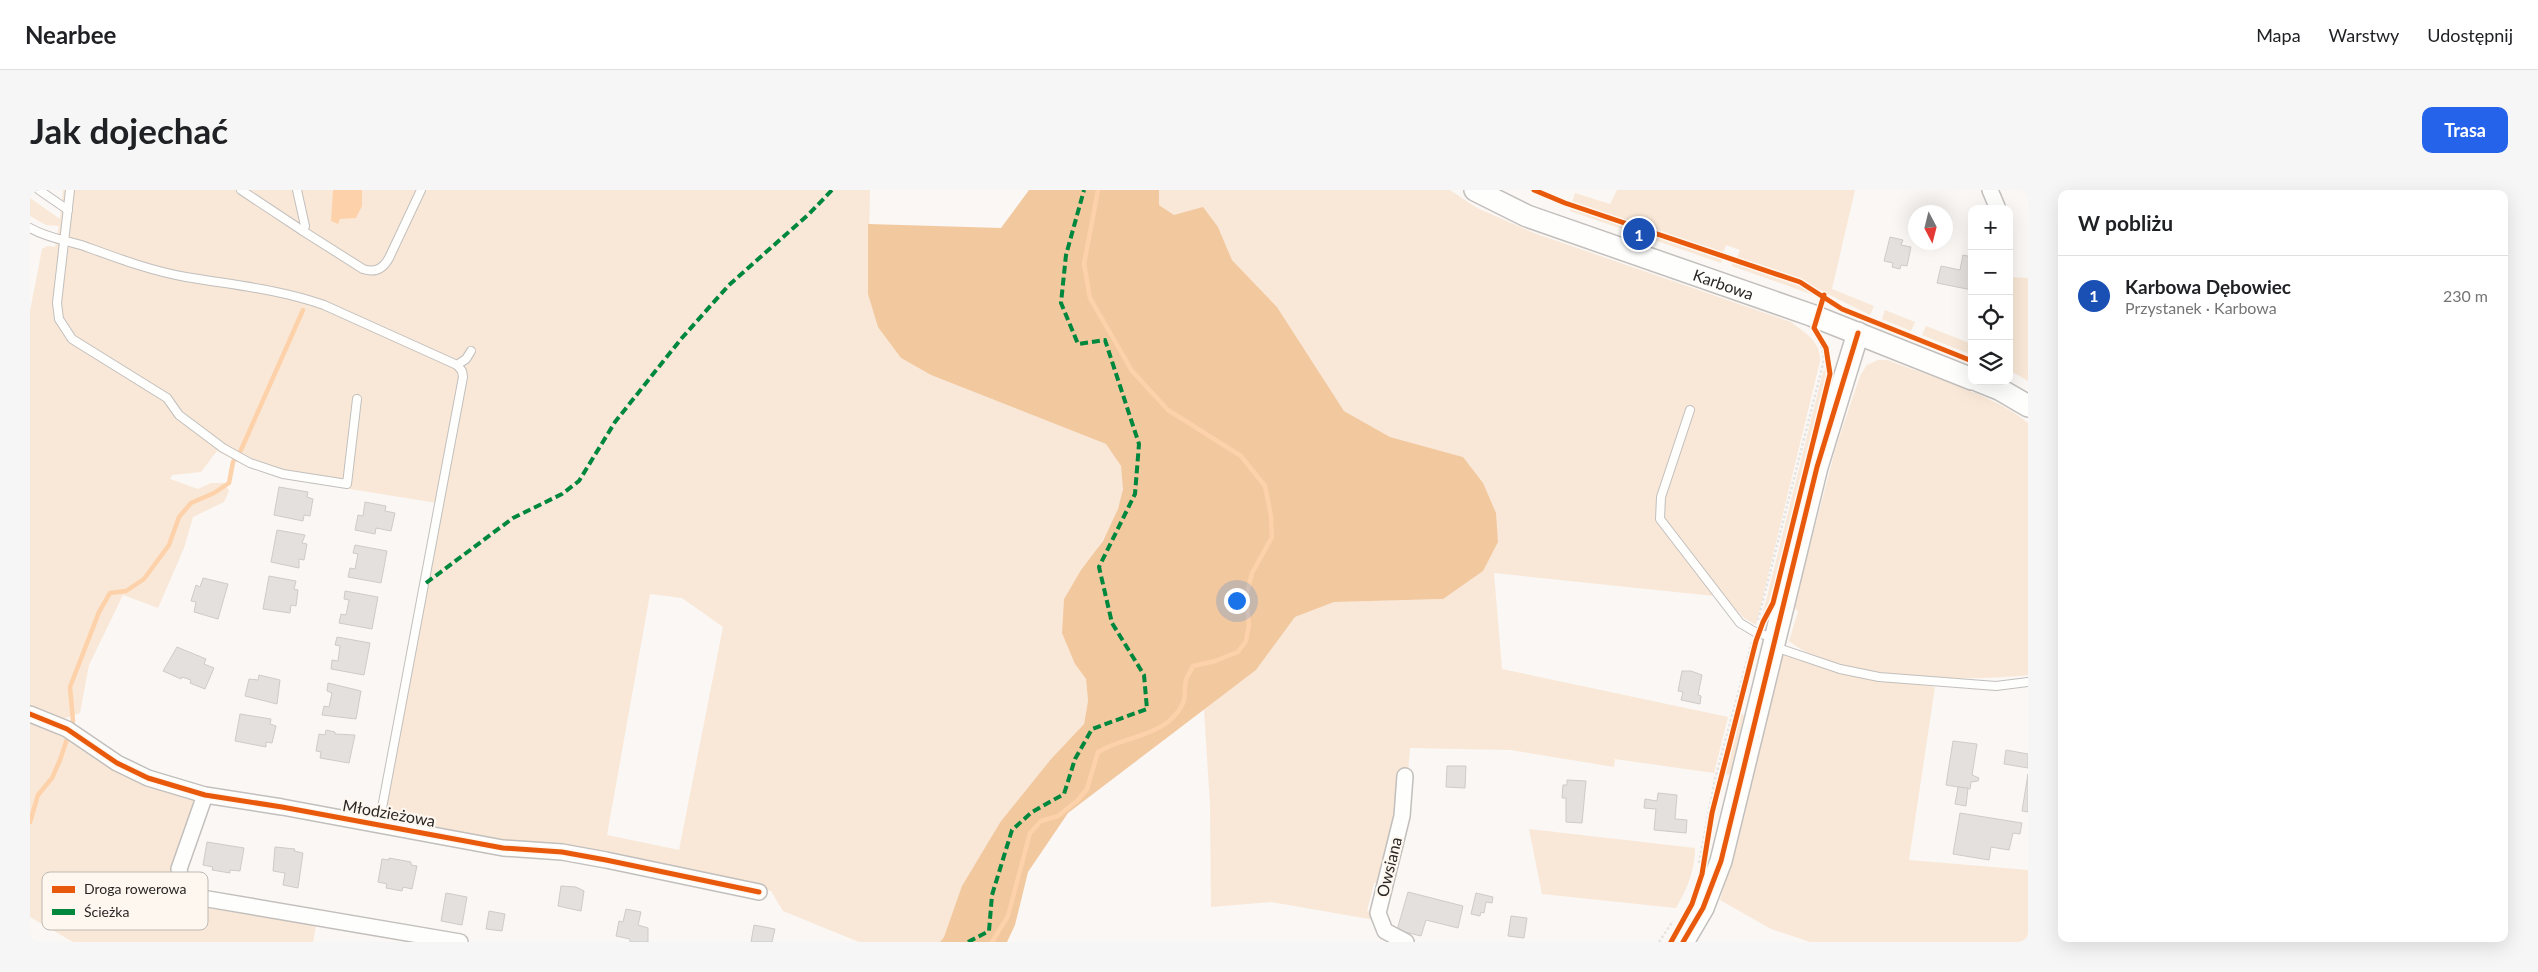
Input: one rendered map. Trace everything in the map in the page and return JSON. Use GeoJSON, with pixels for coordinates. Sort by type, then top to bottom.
{"type":"FeatureCollection","features":[{"type":"Feature","properties":{"kind":"street","name":"Karbowa"},"geometry":{"type":"LineString","coordinates":[[1475,190],[1506,207],[1557,228],[1858,333],[1968,377]]}},
{"type":"Feature","properties":{"kind":"street"},"geometry":{"type":"LineString","coordinates":[[1990,190],[1996,205]]}},
{"type":"Feature","properties":{"kind":"street"},"geometry":{"type":"LineString","coordinates":[[1683,942],[1703,908],[1721,861],[1769,640],[1822,450],[1858,333]]}},
{"type":"Feature","properties":{"kind":"street"},"geometry":{"type":"LineString","coordinates":[[1999,385],[2028,406]]}},
{"type":"Feature","properties":{"kind":"street","name":"Młodzieżowa"},"geometry":{"type":"LineString","coordinates":[[30,714],[68,729],[117,763],[148,778],[205,795],[379,824],[503,848],[562,852],[759,892]]}},
{"type":"Feature","properties":{"kind":"street","name":"Owsiana"},"geometry":{"type":"LineString","coordinates":[[1405,776],[1402,816],[1378,913],[1385,931],[1406,942]]}},
{"type":"Feature","properties":{"kind":"street"},"geometry":{"type":"LineString","coordinates":[[179,872],[205,795]]}},
{"type":"Feature","properties":{"kind":"street"},"geometry":{"type":"LineString","coordinates":[[208,899],[460,942]]}},
{"type":"Feature","properties":{"kind":"lane"},"geometry":{"type":"LineString","coordinates":[[39,190],[68,210]]}},
{"type":"Feature","properties":{"kind":"lane"},"geometry":{"type":"LineString","coordinates":[[70,190],[57,303],[59,319],[72,339],[90,352],[167,398],[179,415],[223,448],[250,463],[283,474],[347,484],[357,400]]}},
{"type":"Feature","properties":{"kind":"lane"},"geometry":{"type":"LineString","coordinates":[[241,190],[363,270],[378,270],[390,258],[421,190]]}},
{"type":"Feature","properties":{"kind":"lane"},"geometry":{"type":"LineString","coordinates":[[297,190],[304,226],[303,231]]}},
{"type":"Feature","properties":{"kind":"lane"},"geometry":{"type":"LineString","coordinates":[[30,228],[44,236],[65,240],[140,265],[184,276],[273,290],[302,297],[324,305],[457,366],[462,371],[463,377],[379,824]]}},
{"type":"Feature","properties":{"kind":"lane"},"geometry":{"type":"LineString","coordinates":[[457,366],[471,352]]}},
{"type":"Feature","properties":{"kind":"lane"},"geometry":{"type":"LineString","coordinates":[[1690,410],[1661,497],[1660,518],[1733,616],[1746,628],[1769,640],[1840,669],[1879,677],[1996,686],[2028,682]]}},
{"type":"Feature","properties":{"kind":"path"},"geometry":{"type":"LineString","coordinates":[[1816,318],[1814,328],[1826,348],[1829,365]]}},
{"type":"Feature","properties":{"kind":"path"},"geometry":{"type":"LineString","coordinates":[[1704,867],[1716,797],[1769,640],[1766,617]]}},
{"type":"Feature","properties":{"kind":"shaded area"},"geometry":{"type":"Polygon","coordinates":[[[63,190],[870,190],[868,294],[901,358],[931,375],[1106,444],[1121,467],[1123,484],[1121,501],[1114,518],[1095,553],[1064,599],[1075,664],[1086,679],[1088,701],[1084,724],[1051,759],[1001,821],[940,942],[859,942],[783,911],[771,891],[606,855],[389,822],[389,815],[385,814],[443,504],[282,478],[248,467],[217,451],[201,472],[172,475],[170,479],[198,489],[211,483],[224,483],[229,491],[224,502],[193,517],[184,548],[158,608],[123,595],[89,665],[80,713],[60,720],[30,707],[30,311],[42,249],[48,246],[55,247],[59,226],[46,225],[30,216],[30,198],[60,219],[63,190]],[[650,594],[607,835],[679,850],[723,627],[682,598],[650,594]]]}},
{"type":"Feature","properties":{"kind":"shaded area"},"geometry":{"type":"Polygon","coordinates":[[[333,190],[362,190],[362,206],[356,218],[340,219],[338,224],[331,221],[333,190]]]}},
{"type":"Feature","properties":{"kind":"shaded area"},"geometry":{"type":"Polygon","coordinates":[[[1029,190],[1159,190],[1159,205],[1174,215],[1203,207],[1218,227],[1232,260],[1277,307],[1344,411],[1390,437],[1463,457],[1483,483],[1496,513],[1498,542],[1483,571],[1443,599],[1334,602],[1295,617],[1256,670],[1068,813],[1028,872],[1015,925],[1007,942],[940,942],[944,937],[962,886],[1001,821],[1051,759],[1084,724],[1088,701],[1086,679],[1075,664],[1062,633],[1064,599],[1081,570],[1103,541],[1118,509],[1123,489],[1121,466],[1106,444],[931,375],[901,358],[878,327],[868,294],[868,224],[1001,228],[1029,190]]]}},
{"type":"Feature","properties":{"kind":"shaded area"},"geometry":{"type":"Polygon","coordinates":[[[1159,190],[1450,190],[1477,208],[1534,233],[1791,322],[1811,338],[1818,348],[1820,361],[1756,625],[1744,618],[1724,597],[1494,573],[1502,669],[1728,717],[1714,773],[1615,759],[1614,767],[1511,750],[1410,748],[1408,773],[1401,787],[1383,884],[1374,883],[1367,911],[1374,913],[1375,920],[1271,902],[1211,907],[1210,805],[1204,709],[1256,670],[1295,617],[1334,602],[1444,599],[1463,457],[1390,437],[1344,411],[1277,307],[1232,260],[1218,227],[1175,216],[1159,205],[1159,190]]]}},
{"type":"Feature","properties":{"kind":"shaded area"},"geometry":{"type":"Polygon","coordinates":[[[1617,190],[1855,190],[1832,289],[1874,306],[1870,315],[1800,280],[1737,258],[1740,250],[1726,245],[1723,253],[1572,202],[1575,193],[1610,204],[1617,190]]]}},
{"type":"Feature","properties":{"kind":"shaded area"},"geometry":{"type":"Polygon","coordinates":[[[1571,206],[1723,258],[1721,263],[1570,211],[1571,206]]]}},
{"type":"Feature","properties":{"kind":"shaded area"},"geometry":{"type":"Polygon","coordinates":[[[1733,261],[1796,283],[1822,298],[1732,266],[1733,261]]]}},
{"type":"Feature","properties":{"kind":"shaded area"},"geometry":{"type":"Polygon","coordinates":[[[2013,277],[2028,278],[2028,381],[2013,372],[2013,277]]]}},
{"type":"Feature","properties":{"kind":"shaded area"},"geometry":{"type":"Polygon","coordinates":[[[1885,310],[1915,322],[1911,331],[1882,319],[1885,310]]]}},
{"type":"Feature","properties":{"kind":"shaded area"},"geometry":{"type":"Polygon","coordinates":[[[1926,326],[1968,342],[1968,353],[1922,335],[1926,326]]]}},
{"type":"Feature","properties":{"kind":"shaded area"},"geometry":{"type":"Polygon","coordinates":[[[1878,360],[1888,360],[1981,396],[2015,413],[2028,423],[2028,675],[1938,678],[1869,671],[1838,664],[1810,654],[1789,641],[1798,612],[1794,607],[1836,447],[1860,376],[1867,365],[1878,360]]]}},
{"type":"Feature","properties":{"kind":"shaded area"},"geometry":{"type":"Polygon","coordinates":[[[1827,366],[1828,372],[1770,606],[1762,617],[1823,372],[1827,366]]]}},
{"type":"Feature","properties":{"kind":"shaded area"},"geometry":{"type":"Polygon","coordinates":[[[1788,653],[1840,673],[1935,687],[1909,860],[2028,870],[2028,942],[1810,942],[1771,929],[1720,900],[1736,845],[1782,655],[1788,653]]]}},
{"type":"Feature","properties":{"kind":"shaded area"},"geometry":{"type":"Polygon","coordinates":[[[1741,713],[1747,718],[1733,773],[1725,775],[1741,713]]]}},
{"type":"Feature","properties":{"kind":"shaded area"},"geometry":{"type":"Polygon","coordinates":[[[30,717],[193,800],[194,810],[185,872],[42,872],[42,924],[30,917],[30,717]]]}},
{"type":"Feature","properties":{"kind":"shaded area"},"geometry":{"type":"Polygon","coordinates":[[[1529,829],[1695,848],[1692,872],[1676,908],[1542,894],[1529,829]]]}},
{"type":"Feature","properties":{"kind":"shaded area"},"geometry":{"type":"Polygon","coordinates":[[[208,897],[317,920],[313,942],[73,942],[52,930],[208,930],[208,897]]]}},
{"type":"Feature","properties":{"kind":"building"},"geometry":{"type":"Polygon","coordinates":[[[1890,237],[1903,240],[1901,245],[1908,246],[1908,250],[1910,250],[1907,266],[1901,265],[1900,269],[1892,267],[1893,263],[1884,261],[1890,237]]]}},
{"type":"Feature","properties":{"kind":"building"},"geometry":{"type":"Polygon","coordinates":[[[1963,255],[1968,256],[1968,289],[1937,283],[1941,266],[1960,270],[1963,255]]]}},
{"type":"Feature","properties":{"kind":"building"},"geometry":{"type":"Polygon","coordinates":[[[279,487],[308,492],[307,497],[313,499],[310,516],[304,515],[303,521],[274,515],[279,487]]]}},
{"type":"Feature","properties":{"kind":"building"},"geometry":{"type":"Polygon","coordinates":[[[365,502],[386,506],[385,511],[395,513],[391,531],[376,528],[375,534],[355,530],[358,515],[363,516],[365,502]]]}},
{"type":"Feature","properties":{"kind":"building"},"geometry":{"type":"Polygon","coordinates":[[[277,530],[305,535],[302,543],[307,544],[304,560],[299,559],[299,568],[271,562],[277,530]]]}},
{"type":"Feature","properties":{"kind":"building"},"geometry":{"type":"Polygon","coordinates":[[[355,545],[387,551],[381,583],[348,577],[350,568],[355,569],[358,554],[353,553],[355,545]]]}},
{"type":"Feature","properties":{"kind":"building"},"geometry":{"type":"Polygon","coordinates":[[[269,576],[296,581],[294,589],[298,590],[296,606],[291,605],[290,613],[263,609],[269,576]]]}},
{"type":"Feature","properties":{"kind":"building"},"geometry":{"type":"Polygon","coordinates":[[[203,578],[228,584],[218,619],[194,612],[196,602],[191,601],[196,585],[200,587],[203,578]]]}},
{"type":"Feature","properties":{"kind":"building"},"geometry":{"type":"Polygon","coordinates":[[[345,591],[378,597],[372,629],[339,623],[341,614],[346,615],[349,600],[344,599],[345,591]]]}},
{"type":"Feature","properties":{"kind":"building"},"geometry":{"type":"Polygon","coordinates":[[[337,637],[370,643],[364,675],[331,669],[332,660],[338,661],[340,646],[335,645],[337,637]]]}},
{"type":"Feature","properties":{"kind":"building"},"geometry":{"type":"Polygon","coordinates":[[[177,647],[206,659],[204,664],[214,668],[205,689],[190,683],[191,680],[182,677],[181,679],[163,671],[177,647]]]}},
{"type":"Feature","properties":{"kind":"building"},"geometry":{"type":"Polygon","coordinates":[[[1682,671],[1691,671],[1702,675],[1698,695],[1701,696],[1700,704],[1681,700],[1683,692],[1678,691],[1682,671]]]}},
{"type":"Feature","properties":{"kind":"building"},"geometry":{"type":"Polygon","coordinates":[[[259,675],[280,680],[277,704],[245,696],[249,679],[258,680],[259,675]]]}},
{"type":"Feature","properties":{"kind":"building"},"geometry":{"type":"Polygon","coordinates":[[[328,683],[361,691],[356,719],[322,715],[324,706],[329,707],[332,693],[327,691],[328,683]]]}},
{"type":"Feature","properties":{"kind":"building"},"geometry":{"type":"Polygon","coordinates":[[[240,714],[271,719],[270,724],[276,726],[272,743],[266,742],[266,747],[235,741],[240,714]]]}},
{"type":"Feature","properties":{"kind":"building"},"geometry":{"type":"Polygon","coordinates":[[[326,730],[335,732],[335,734],[355,735],[349,763],[320,758],[321,752],[316,751],[319,734],[325,735],[326,730]]]}},
{"type":"Feature","properties":{"kind":"building"},"geometry":{"type":"Polygon","coordinates":[[[1953,741],[1977,744],[1972,775],[1979,778],[1978,781],[1971,782],[1970,789],[1946,785],[1953,741]]]}},
{"type":"Feature","properties":{"kind":"building"},"geometry":{"type":"Polygon","coordinates":[[[2006,750],[2028,754],[2028,768],[2004,764],[2006,750]]]}},
{"type":"Feature","properties":{"kind":"building"},"geometry":{"type":"Polygon","coordinates":[[[1447,766],[1466,766],[1465,788],[1446,787],[1447,766]]]}},
{"type":"Feature","properties":{"kind":"building"},"geometry":{"type":"Polygon","coordinates":[[[2028,774],[2028,812],[2022,811],[2028,774]]]}},
{"type":"Feature","properties":{"kind":"building"},"geometry":{"type":"Polygon","coordinates":[[[1567,780],[1586,781],[1582,823],[1566,822],[1566,798],[1562,798],[1563,785],[1567,785],[1567,780]]]}},
{"type":"Feature","properties":{"kind":"building"},"geometry":{"type":"Polygon","coordinates":[[[1958,787],[1968,788],[1966,806],[1955,804],[1958,787]]]}},
{"type":"Feature","properties":{"kind":"building"},"geometry":{"type":"Polygon","coordinates":[[[1658,793],[1677,795],[1675,819],[1687,820],[1686,833],[1654,830],[1656,809],[1644,808],[1645,799],[1657,801],[1658,793]]]}},
{"type":"Feature","properties":{"kind":"building"},"geometry":{"type":"Polygon","coordinates":[[[1960,813],[2022,823],[2020,834],[2013,833],[2009,850],[1991,847],[1989,860],[1953,854],[1960,813]]]}},
{"type":"Feature","properties":{"kind":"building"},"geometry":{"type":"Polygon","coordinates":[[[207,842],[244,848],[240,871],[230,870],[230,873],[212,870],[213,867],[203,865],[207,842]]]}},
{"type":"Feature","properties":{"kind":"building"},"geometry":{"type":"Polygon","coordinates":[[[275,847],[295,849],[294,851],[303,853],[298,888],[283,885],[285,873],[273,871],[275,847]]]}},
{"type":"Feature","properties":{"kind":"building"},"geometry":{"type":"Polygon","coordinates":[[[389,858],[411,862],[411,865],[417,866],[412,889],[403,887],[402,891],[386,888],[387,884],[378,882],[382,859],[389,860],[389,858]]]}},
{"type":"Feature","properties":{"kind":"building"},"geometry":{"type":"Polygon","coordinates":[[[561,886],[576,887],[584,891],[581,911],[558,906],[561,886]]]}},
{"type":"Feature","properties":{"kind":"building"},"geometry":{"type":"Polygon","coordinates":[[[1408,892],[1463,906],[1458,928],[1426,920],[1421,936],[1397,930],[1408,892]]]}},
{"type":"Feature","properties":{"kind":"building"},"geometry":{"type":"Polygon","coordinates":[[[446,893],[467,897],[462,925],[441,921],[446,893]]]}},
{"type":"Feature","properties":{"kind":"building"},"geometry":{"type":"Polygon","coordinates":[[[1476,893],[1493,897],[1492,903],[1486,902],[1484,913],[1481,912],[1480,916],[1471,914],[1476,893]]]}},
{"type":"Feature","properties":{"kind":"building"},"geometry":{"type":"Polygon","coordinates":[[[626,909],[641,912],[638,925],[648,928],[648,942],[630,942],[630,939],[616,936],[619,921],[623,922],[626,909]]]}},
{"type":"Feature","properties":{"kind":"building"},"geometry":{"type":"Polygon","coordinates":[[[489,911],[505,914],[502,931],[486,929],[489,911]]]}},
{"type":"Feature","properties":{"kind":"building"},"geometry":{"type":"Polygon","coordinates":[[[1511,916],[1527,918],[1524,938],[1508,936],[1511,916]]]}},
{"type":"Feature","properties":{"kind":"building"},"geometry":{"type":"Polygon","coordinates":[[[754,925],[775,929],[772,942],[751,942],[754,925]]]}},
{"type":"Feature","properties":{"kind":"waterway"},"geometry":{"type":"LineString","coordinates":[[992,942],[1008,916],[1030,833],[1041,821],[1058,816],[1078,800],[1087,789],[1098,752],[1109,746],[1157,729],[1167,723],[1183,703],[1186,680],[1193,666],[1215,661],[1238,652],[1246,641],[1249,625],[1246,597],[1252,573],[1272,537],[1271,516],[1265,486],[1241,456],[1168,410],[1132,371],[1090,298],[1084,264],[1098,190]]}},
{"type":"Feature","properties":{"kind":"waterway"},"geometry":{"type":"LineString","coordinates":[[30,822],[38,795],[52,778],[60,760],[73,721],[70,687],[99,612],[110,593],[126,591],[144,579],[169,545],[179,517],[191,503],[214,493],[229,483],[233,462],[241,450],[303,310]]}},
{"type":"Feature","properties":{"kind":"marked path"},"geometry":{"type":"LineString","coordinates":[[426,583],[513,518],[562,494],[579,481],[615,422],[681,339],[729,285],[809,214],[832,190]]}},
{"type":"Feature","properties":{"kind":"marked path"},"geometry":{"type":"LineString","coordinates":[[968,942],[989,931],[992,895],[1012,830],[1032,812],[1064,794],[1075,759],[1092,729],[1147,709],[1144,675],[1112,623],[1099,567],[1135,494],[1139,444],[1105,340],[1078,344],[1061,303],[1066,255],[1084,190]]}},
{"type":"Feature","properties":{"kind":"cycle path"},"geometry":{"type":"LineString","coordinates":[[1534,190],[1565,203],[1800,282],[1842,309],[1968,359]]}},
{"type":"Feature","properties":{"kind":"cycle path"},"geometry":{"type":"LineString","coordinates":[[1671,942],[1692,904],[1702,874],[1712,813],[1756,641],[1773,603],[1830,374],[1826,348],[1814,328],[1824,295]]}},
{"type":"Feature","properties":{"kind":"cycle path"},"geometry":{"type":"LineString","coordinates":[[1683,942],[1703,908],[1721,861],[1817,467],[1858,333]]}},
{"type":"Feature","properties":{"kind":"cycle path"},"geometry":{"type":"LineString","coordinates":[[30,714],[67,729],[117,763],[148,778],[205,795],[282,807],[503,848],[562,852],[759,892]]}},
{"type":"Feature","properties":{"kind":"place","name":"Karbowa Dębowiec"},"geometry":{"type":"Point","coordinates":[1639,234]}}]}
